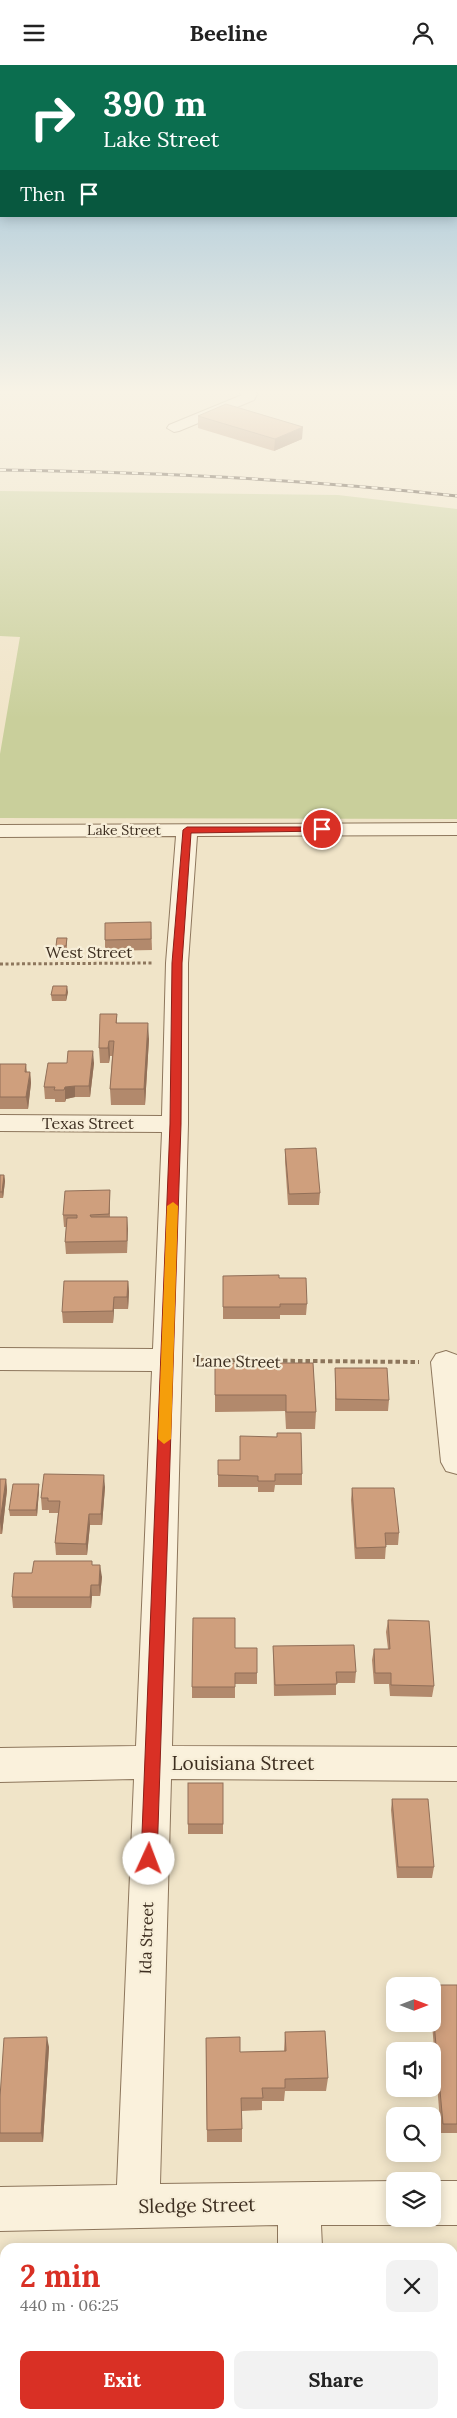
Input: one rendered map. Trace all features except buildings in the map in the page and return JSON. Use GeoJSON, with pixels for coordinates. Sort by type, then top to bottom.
{"type":"FeatureCollection","features":[{"type":"Feature","properties":{"kind":"street","name":"Lake Street"},"geometry":{"type":"LineString","coordinates":[[0,831],[457,829]]}},
{"type":"Feature","properties":{"kind":"street","name":"Ida Street"},"geometry":{"type":"LineString","coordinates":[[138,2207],[152,1762],[168,1360],[175,1124],[177,963],[187,830]]}},
{"type":"Feature","properties":{"kind":"street","name":"Texas Street"},"geometry":{"type":"LineString","coordinates":[[0,1123],[175,1124]]}},
{"type":"Feature","properties":{"kind":"street"},"geometry":{"type":"LineString","coordinates":[[0,1359],[168,1360]]}},
{"type":"Feature","properties":{"kind":"street"},"geometry":{"type":"LineString","coordinates":[[446,1363],[457,1461]]}},
{"type":"Feature","properties":{"kind":"street","name":"Louisiana Street"},"geometry":{"type":"LineString","coordinates":[[0,1765],[152,1762],[457,1764]]}},
{"type":"Feature","properties":{"kind":"street"},"geometry":{"type":"LineString","coordinates":[[299,2203],[300,2243]]}},
{"type":"Feature","properties":{"kind":"street","name":"Sledge Street"},"geometry":{"type":"LineString","coordinates":[[0,2209],[386,2203]]}},
{"type":"Feature","properties":{"kind":"street"},"geometry":{"type":"LineString","coordinates":[[441,2203],[457,2203]]}},
{"type":"Feature","properties":{"kind":"path","name":"West Street"},"geometry":{"type":"LineString","coordinates":[[0,964],[177,963]]}},
{"type":"Feature","properties":{"kind":"path","name":"Lane Street"},"geometry":{"type":"LineString","coordinates":[[168,1360],[446,1363]]}},
{"type":"Feature","properties":{"kind":"green space"},"geometry":{"type":"Polygon","coordinates":[[[0,500],[379,500],[457,509],[457,819],[0,818],[0,754],[20,637],[0,636],[0,500]]]}},
{"type":"Feature","properties":{"kind":"slow traffic"},"geometry":{"type":"LineString","coordinates":[[164,1439],[173,1206]]}},
{"type":"Feature","properties":{"kind":"route"},"geometry":{"type":"LineString","coordinates":[[149,1859],[168,1360],[175,1124],[177,963],[187,830],[322,829]]}}]}
